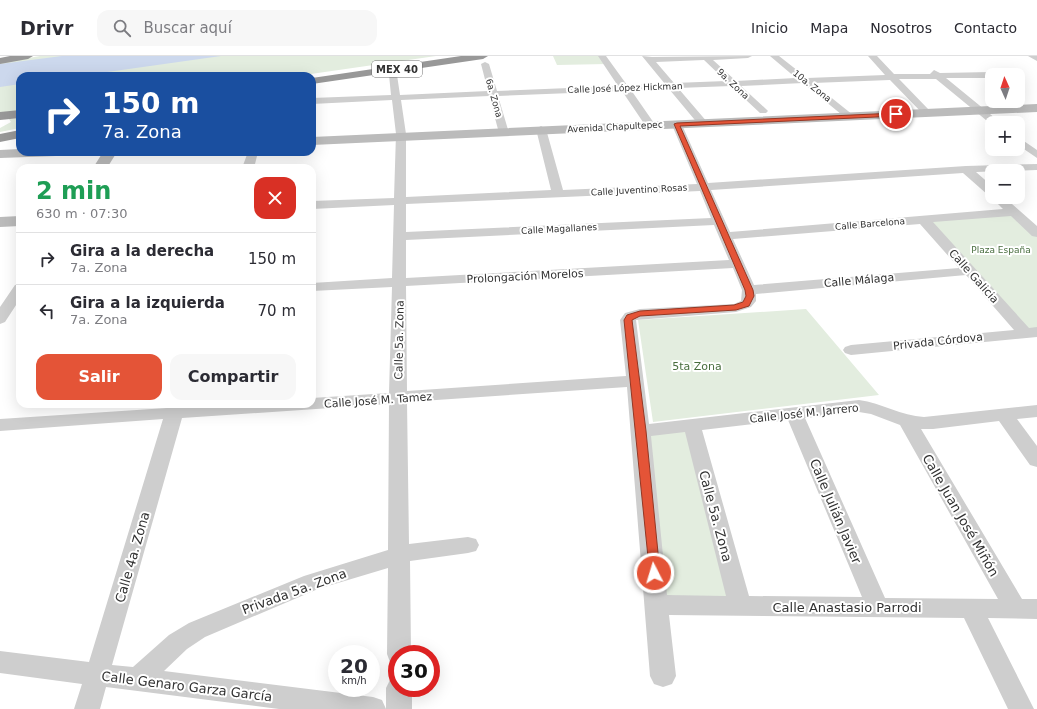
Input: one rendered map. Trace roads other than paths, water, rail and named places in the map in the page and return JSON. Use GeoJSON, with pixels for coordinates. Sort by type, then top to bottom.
{"type":"FeatureCollection","features":[{"type":"Feature","properties":{"kind":"highway"},"geometry":{"type":"LineString","coordinates":[[0,57],[7,56]]}},
{"type":"Feature","properties":{"kind":"highway"},"geometry":{"type":"LineString","coordinates":[[0,61],[28,56]]}},
{"type":"Feature","properties":{"kind":"highway","name":"MEX 40"},"geometry":{"type":"LineString","coordinates":[[316,75],[453,56]]}},
{"type":"Feature","properties":{"kind":"highway","name":"MEX 40"},"geometry":{"type":"LineString","coordinates":[[316,81],[484,60]]}},
{"type":"Feature","properties":{"kind":"highway"},"geometry":{"type":"LineString","coordinates":[[0,116],[16,114]]}},
{"type":"Feature","properties":{"kind":"highway"},"geometry":{"type":"LineString","coordinates":[[0,135],[16,133]]}},
{"type":"Feature","properties":{"kind":"highway"},"geometry":{"type":"LineString","coordinates":[[0,138],[16,134]]}},
{"type":"Feature","properties":{"kind":"main road","name":"Avenida Chapultepec"},"geometry":{"type":"LineString","coordinates":[[316,140],[1037,107]]}},
{"type":"Feature","properties":{"kind":"main road"},"geometry":{"type":"LineString","coordinates":[[650,125],[702,122]]}},
{"type":"Feature","properties":{"kind":"main road"},"geometry":{"type":"LineString","coordinates":[[0,154],[16,153]]}},
{"type":"Feature","properties":{"kind":"main road"},"geometry":{"type":"LineString","coordinates":[[0,222],[16,221]]}},
{"type":"Feature","properties":{"kind":"street"},"geometry":{"type":"LineString","coordinates":[[602,56],[650,125]]}},
{"type":"Feature","properties":{"kind":"street"},"geometry":{"type":"LineString","coordinates":[[648,58],[748,56]]}},
{"type":"Feature","properties":{"kind":"street","name":"10a. Zona"},"geometry":{"type":"LineString","coordinates":[[774,56],[848,116]]}},
{"type":"Feature","properties":{"kind":"street"},"geometry":{"type":"LineString","coordinates":[[872,56],[890,77],[926,112]]}},
{"type":"Feature","properties":{"kind":"street"},"geometry":{"type":"LineString","coordinates":[[1032,56],[1037,59]]}},
{"type":"Feature","properties":{"kind":"street","name":"9a. Zona"},"geometry":{"type":"LineString","coordinates":[[704,57],[763,111]]}},
{"type":"Feature","properties":{"kind":"street"},"geometry":{"type":"LineString","coordinates":[[648,58],[702,122]]}},
{"type":"Feature","properties":{"kind":"street","name":"6a. Zona"},"geometry":{"type":"LineString","coordinates":[[484,60],[503,131]]}},
{"type":"Feature","properties":{"kind":"street"},"geometry":{"type":"LineString","coordinates":[[928,68],[987,116]]}},
{"type":"Feature","properties":{"kind":"street","name":"Calle 5a. Zona"},"geometry":{"type":"LineString","coordinates":[[393,75],[401,136],[399,201],[398,398],[400,555],[399,645]]}},
{"type":"Feature","properties":{"kind":"street","name":"Calle José López Hickman"},"geometry":{"type":"LineString","coordinates":[[316,101],[890,77],[985,76]]}},
{"type":"Feature","properties":{"kind":"street"},"geometry":{"type":"LineString","coordinates":[[663,676],[641,431],[628,320],[630,316],[640,314],[736,308],[746,304],[749,301],[749,290],[706,187],[677,124]]}},
{"type":"Feature","properties":{"kind":"street"},"geometry":{"type":"LineString","coordinates":[[542,130],[558,194]]}},
{"type":"Feature","properties":{"kind":"street"},"geometry":{"type":"LineString","coordinates":[[1025,146],[1037,156]]}},
{"type":"Feature","properties":{"kind":"street","name":"Calle Juventino Rosas"},"geometry":{"type":"LineString","coordinates":[[316,205],[706,187],[966,169],[1037,167]]}},
{"type":"Feature","properties":{"kind":"street"},"geometry":{"type":"LineString","coordinates":[[966,169],[985,186]]}},
{"type":"Feature","properties":{"kind":"street"},"geometry":{"type":"LineString","coordinates":[[1005,204],[1037,233]]}},
{"type":"Feature","properties":{"kind":"street","name":"Calle Barcelona"},"geometry":{"type":"LineString","coordinates":[[726,236],[1014,212]]}},
{"type":"Feature","properties":{"kind":"street","name":"Calle Galicia"},"geometry":{"type":"LineString","coordinates":[[924,220],[969,271],[1031,332]]}},
{"type":"Feature","properties":{"kind":"street","name":"Calle Magallanes"},"geometry":{"type":"LineString","coordinates":[[399,236],[720,221]]}},
{"type":"Feature","properties":{"kind":"street","name":"Prolongación Morelos"},"geometry":{"type":"LineString","coordinates":[[316,287],[738,264]]}},
{"type":"Feature","properties":{"kind":"street","name":"Calle Málaga"},"geometry":{"type":"LineString","coordinates":[[749,290],[969,271]]}},
{"type":"Feature","properties":{"kind":"street"},"geometry":{"type":"LineString","coordinates":[[0,319],[16,294]]}},
{"type":"Feature","properties":{"kind":"street","name":"Privada Córdova"},"geometry":{"type":"LineString","coordinates":[[851,350],[1031,332]]}},
{"type":"Feature","properties":{"kind":"street","name":"Calle José M. Tamez"},"geometry":{"type":"LineString","coordinates":[[316,402],[398,398],[635,380]]}},
{"type":"Feature","properties":{"kind":"street","name":"Calle José M. Jarrero"},"geometry":{"type":"LineString","coordinates":[[641,431],[859,406],[871,407],[907,421],[933,423],[1037,411]]}},
{"type":"Feature","properties":{"kind":"street","name":"Calle José M. Tamez"},"geometry":{"type":"LineString","coordinates":[[0,425],[195,408]]}},
{"type":"Feature","properties":{"kind":"street","name":"Calle 4a. Zona"},"geometry":{"type":"LineString","coordinates":[[87,709],[175,409]]}},
{"type":"Feature","properties":{"kind":"street","name":"Calle Julián Javier"},"geometry":{"type":"LineString","coordinates":[[794,414],[878,608]]}},
{"type":"Feature","properties":{"kind":"street"},"geometry":{"type":"LineString","coordinates":[[1004,415],[1037,460]]}},
{"type":"Feature","properties":{"kind":"street","name":"Calle Juan José Miñón"},"geometry":{"type":"LineString","coordinates":[[907,421],[1026,609]]}},
{"type":"Feature","properties":{"kind":"street","name":"Calle 5a. Zona"},"geometry":{"type":"LineString","coordinates":[[692,426],[740,606]]}},
{"type":"Feature","properties":{"kind":"street","name":"Privada 5a. Zona"},"geometry":{"type":"LineString","coordinates":[[138,679],[178,642],[197,630],[312,582],[400,555],[429,548],[468,545]]}},
{"type":"Feature","properties":{"kind":"street","name":"Calle Anastasio Parrodi"},"geometry":{"type":"LineString","coordinates":[[657,605],[1026,609]]}},
{"type":"Feature","properties":{"kind":"street"},"geometry":{"type":"LineString","coordinates":[[971,608],[1021,709]]}},
{"type":"Feature","properties":{"kind":"street","name":"Calle Genaro Garza García"},"geometry":{"type":"LineString","coordinates":[[0,662],[373,709]]}},
{"type":"Feature","properties":{"kind":"street"},"geometry":{"type":"LineString","coordinates":[[399,697],[399,709]]}},
{"type":"Feature","properties":{"kind":"water"},"geometry":{"type":"Polygon","coordinates":[[[62,56],[221,56],[107,72],[16,72],[16,85],[0,87],[0,64],[62,56]]]}},
{"type":"Feature","properties":{"kind":"park label","name":"Plaza España"},"geometry":{"type":"Point","coordinates":[1001,250]}},
{"type":"Feature","properties":{"kind":"park label","name":"5ta Zona"},"geometry":{"type":"Point","coordinates":[697,366]}}]}
